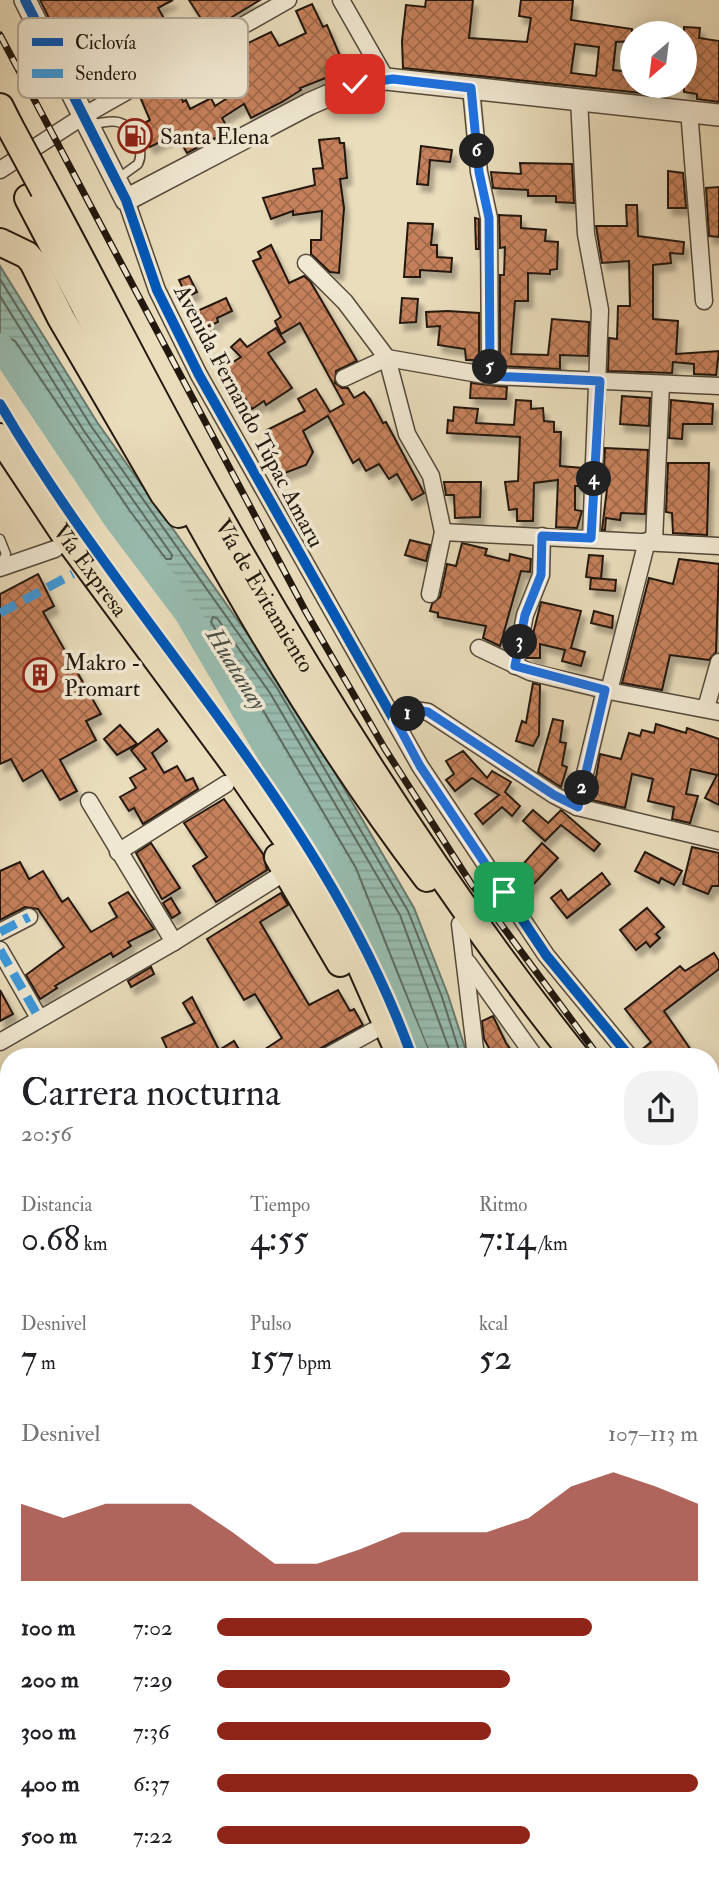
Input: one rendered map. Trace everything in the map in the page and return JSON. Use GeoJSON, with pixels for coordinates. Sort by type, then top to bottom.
{"type":"FeatureCollection","features":[{"type":"Feature","properties":{"kind":"main road","name":"Vía de Evitamiento"},"geometry":{"type":"LineString","coordinates":[[3,126],[176,480],[239,590],[395,838],[552,1048]]}},
{"type":"Feature","properties":{"kind":"main road","name":"Vía de Evitamiento"},"geometry":{"type":"LineString","coordinates":[[36,194],[299,653],[454,893],[569,1048]]}},
{"type":"Feature","properties":{"kind":"main road"},"geometry":{"type":"LineString","coordinates":[[0,242],[27,255],[33,262],[61,318],[163,493],[239,590]]}},
{"type":"Feature","properties":{"kind":"main road","name":"Vía Expresa"},"geometry":{"type":"LineString","coordinates":[[0,438],[65,535],[235,765],[314,879],[350,943],[397,1048]]}},
{"type":"Feature","properties":{"kind":"main road","name":"Vía Expresa"},"geometry":{"type":"LineString","coordinates":[[0,469],[288,871],[332,946],[380,1048]]}},
{"type":"Feature","properties":{"kind":"street","name":"Avenida Fernando Túpac Amaru"},"geometry":{"type":"LineString","coordinates":[[25,0],[34,18]]}},
{"type":"Feature","properties":{"kind":"street"},"geometry":{"type":"LineString","coordinates":[[248,24],[288,0]]}},
{"type":"Feature","properties":{"kind":"street"},"geometry":{"type":"LineString","coordinates":[[341,0],[386,79]]}},
{"type":"Feature","properties":{"kind":"street"},"geometry":{"type":"LineString","coordinates":[[126,200],[309,104],[355,84],[386,79],[719,115]]}},
{"type":"Feature","properties":{"kind":"street"},"geometry":{"type":"LineString","coordinates":[[471,88],[479,172],[489,218],[490,376]]}},
{"type":"Feature","properties":{"kind":"street","name":"Avenida Fernando Túpac Amaru"},"geometry":{"type":"LineString","coordinates":[[76,98],[126,200],[158,290],[199,375],[420,766],[546,956],[623,1048]]}},
{"type":"Feature","properties":{"kind":"street"},"geometry":{"type":"LineString","coordinates":[[0,170],[125,98]]}},
{"type":"Feature","properties":{"kind":"street"},"geometry":{"type":"LineString","coordinates":[[579,99],[586,234],[600,310],[600,381],[591,538]]}},
{"type":"Feature","properties":{"kind":"street"},"geometry":{"type":"LineString","coordinates":[[689,110],[704,301]]}},
{"type":"Feature","properties":{"kind":"street"},"geometry":{"type":"LineString","coordinates":[[306,263],[345,302],[387,358],[407,434],[431,476],[443,532],[430,594]]}},
{"type":"Feature","properties":{"kind":"street"},"geometry":{"type":"LineString","coordinates":[[344,378],[387,358],[490,376],[719,386]]}},
{"type":"Feature","properties":{"kind":"street"},"geometry":{"type":"LineString","coordinates":[[578,807],[607,691],[650,541],[661,385]]}},
{"type":"Feature","properties":{"kind":"street"},"geometry":{"type":"LineString","coordinates":[[443,532],[719,546]]}},
{"type":"Feature","properties":{"kind":"street"},"geometry":{"type":"LineString","coordinates":[[515,666],[525,615],[541,575],[542,536]]}},
{"type":"Feature","properties":{"kind":"street"},"geometry":{"type":"LineString","coordinates":[[0,567],[55,549]]}},
{"type":"Feature","properties":{"kind":"street"},"geometry":{"type":"LineString","coordinates":[[479,648],[515,666],[607,691],[712,710],[719,662]]}},
{"type":"Feature","properties":{"kind":"street"},"geometry":{"type":"LineString","coordinates":[[396,721],[415,710],[428,712],[554,795],[578,807],[719,841]]}},
{"type":"Feature","properties":{"kind":"street"},"geometry":{"type":"LineString","coordinates":[[118,852],[226,783]]}},
{"type":"Feature","properties":{"kind":"street"},"geometry":{"type":"LineString","coordinates":[[89,801],[174,942]]}},
{"type":"Feature","properties":{"kind":"street"},"geometry":{"type":"LineString","coordinates":[[0,1042],[174,942],[288,871]]}},
{"type":"Feature","properties":{"kind":"street"},"geometry":{"type":"LineString","coordinates":[[0,932],[29,917]]}},
{"type":"Feature","properties":{"kind":"street"},"geometry":{"type":"LineString","coordinates":[[460,923],[474,1048]]}},
{"type":"Feature","properties":{"kind":"street"},"geometry":{"type":"LineString","coordinates":[[0,950],[39,1018]]}},
{"type":"Feature","properties":{"kind":"street"},"geometry":{"type":"LineString","coordinates":[[466,961],[529,1048]]}},
{"type":"Feature","properties":{"kind":"street"},"geometry":{"type":"LineString","coordinates":[[342,1048],[373,1031]]}},
{"type":"Feature","properties":{"kind":"lane"},"geometry":{"type":"LineString","coordinates":[[88,120],[118,122],[129,128],[136,139],[141,157],[132,171],[116,180]]}},
{"type":"Feature","properties":{"kind":"lane"},"geometry":{"type":"LineString","coordinates":[[0,539],[6,546],[6,554],[0,567]]}},
{"type":"Feature","properties":{"kind":"water","name":"Huatanay"},"geometry":{"type":"Polygon","coordinates":[[[0,266],[97,422],[283,684],[414,908],[448,995],[465,1048],[413,1048],[342,875],[187,613],[117,520],[0,346],[0,266]]]}},
{"type":"Feature","properties":{"kind":"building"},"geometry":{"type":"Polygon","coordinates":[[[40,0],[173,0],[158,8],[164,18],[49,18],[40,0]]]}},
{"type":"Feature","properties":{"kind":"building"},"geometry":{"type":"Polygon","coordinates":[[[189,0],[260,0],[230,18],[201,18],[189,0]]]}},
{"type":"Feature","properties":{"kind":"building"},"geometry":{"type":"Polygon","coordinates":[[[426,0],[473,0],[469,38],[527,42],[531,18],[519,16],[521,0],[573,0],[571,20],[620,27],[620,42],[616,42],[613,70],[620,71],[620,91],[403,68],[402,41],[406,5],[425,7],[426,0]],[[575,44],[571,73],[596,76],[599,47],[575,44]]]}},
{"type":"Feature","properties":{"kind":"building"},"geometry":{"type":"Polygon","coordinates":[[[312,4],[323,27],[327,25],[346,70],[300,88],[301,90],[282,102],[251,118],[244,104],[222,118],[229,131],[187,153],[176,134],[150,147],[139,126],[150,120],[140,98],[182,98],[183,102],[186,100],[190,109],[211,98],[215,106],[227,98],[248,98],[248,43],[271,32],[279,46],[306,33],[296,11],[312,4]]]}},
{"type":"Feature","properties":{"kind":"building"},"geometry":{"type":"Polygon","coordinates":[[[697,28],[700,28],[699,38],[719,41],[719,102],[697,98],[697,28]]]}},
{"type":"Feature","properties":{"kind":"building"},"geometry":{"type":"Polygon","coordinates":[[[339,138],[340,143],[344,143],[347,178],[340,179],[344,208],[339,273],[330,272],[311,254],[311,240],[321,240],[322,211],[293,215],[293,211],[271,219],[263,198],[315,185],[313,169],[323,168],[319,140],[339,138]]]}},
{"type":"Feature","properties":{"kind":"building"},"geometry":{"type":"Polygon","coordinates":[[[421,146],[452,150],[450,162],[430,160],[428,185],[417,184],[421,146]]]}},
{"type":"Feature","properties":{"kind":"building"},"geometry":{"type":"Polygon","coordinates":[[[520,163],[572,164],[574,203],[556,202],[556,196],[528,196],[528,190],[493,188],[491,172],[521,174],[520,163]]]}},
{"type":"Feature","properties":{"kind":"building"},"geometry":{"type":"Polygon","coordinates":[[[668,171],[683,173],[686,208],[668,208],[668,171]]]}},
{"type":"Feature","properties":{"kind":"building"},"geometry":{"type":"Polygon","coordinates":[[[719,187],[719,237],[709,236],[706,188],[719,187]]]}},
{"type":"Feature","properties":{"kind":"building"},"geometry":{"type":"Polygon","coordinates":[[[626,205],[637,205],[638,236],[684,242],[683,254],[670,253],[671,263],[653,265],[653,319],[678,321],[676,354],[719,351],[716,375],[694,374],[694,364],[673,362],[672,373],[608,371],[609,338],[617,339],[618,306],[630,306],[629,261],[602,263],[596,226],[627,226],[626,205]]]}},
{"type":"Feature","properties":{"kind":"building"},"geometry":{"type":"Polygon","coordinates":[[[499,215],[521,216],[521,228],[546,230],[545,241],[558,242],[557,269],[550,270],[550,274],[528,273],[528,301],[515,301],[511,354],[548,355],[552,319],[589,322],[588,356],[560,355],[560,369],[500,366],[500,275],[504,275],[505,247],[500,248],[499,215]]]}},
{"type":"Feature","properties":{"kind":"building"},"geometry":{"type":"Polygon","coordinates":[[[475,218],[479,219],[479,249],[476,249],[475,218]]]}},
{"type":"Feature","properties":{"kind":"building"},"geometry":{"type":"Polygon","coordinates":[[[408,223],[433,224],[431,245],[437,245],[437,257],[452,258],[451,272],[420,270],[420,277],[404,277],[408,223]]]}},
{"type":"Feature","properties":{"kind":"building"},"geometry":{"type":"Polygon","coordinates":[[[271,245],[289,283],[304,276],[310,281],[357,361],[336,371],[335,383],[342,388],[348,388],[354,398],[364,392],[370,399],[383,423],[386,422],[424,493],[412,500],[397,474],[389,479],[379,464],[366,471],[359,459],[353,463],[328,416],[303,431],[313,452],[306,465],[282,474],[263,432],[305,411],[298,399],[316,389],[330,412],[344,404],[300,323],[281,334],[275,321],[281,317],[253,261],[261,258],[258,252],[271,245]]]}},
{"type":"Feature","properties":{"kind":"building"},"geometry":{"type":"Polygon","coordinates":[[[189,276],[197,292],[187,297],[179,280],[189,276]]]}},
{"type":"Feature","properties":{"kind":"building"},"geometry":{"type":"Polygon","coordinates":[[[226,298],[232,311],[203,329],[195,312],[226,298]]]}},
{"type":"Feature","properties":{"kind":"building"},"geometry":{"type":"Polygon","coordinates":[[[402,298],[418,299],[416,322],[400,323],[402,298]]]}},
{"type":"Feature","properties":{"kind":"building"},"geometry":{"type":"Polygon","coordinates":[[[426,312],[479,313],[479,360],[466,360],[465,349],[438,345],[440,326],[427,327],[426,312]]]}},
{"type":"Feature","properties":{"kind":"building"},"geometry":{"type":"Polygon","coordinates":[[[276,328],[285,342],[268,353],[292,388],[266,405],[264,401],[252,409],[225,367],[241,357],[231,347],[240,339],[247,347],[276,328]]]}},
{"type":"Feature","properties":{"kind":"building"},"geometry":{"type":"Polygon","coordinates":[[[471,383],[507,387],[506,399],[470,398],[471,383]]]}},
{"type":"Feature","properties":{"kind":"building"},"geometry":{"type":"Polygon","coordinates":[[[622,396],[650,398],[649,426],[620,424],[622,396]]]}},
{"type":"Feature","properties":{"kind":"building"},"geometry":{"type":"Polygon","coordinates":[[[516,400],[531,401],[531,409],[543,408],[544,421],[554,422],[554,432],[561,432],[560,466],[583,468],[583,486],[575,486],[575,510],[582,511],[577,528],[556,527],[558,480],[534,483],[533,521],[517,521],[517,509],[509,510],[505,482],[518,481],[520,437],[447,433],[448,420],[453,421],[454,407],[478,409],[476,423],[514,425],[516,400]]]}},
{"type":"Feature","properties":{"kind":"building"},"geometry":{"type":"Polygon","coordinates":[[[671,400],[713,404],[712,424],[683,424],[682,439],[669,438],[671,400]]]}},
{"type":"Feature","properties":{"kind":"building"},"geometry":{"type":"Polygon","coordinates":[[[605,448],[648,450],[645,514],[621,513],[620,520],[606,518],[605,530],[602,530],[607,489],[603,488],[605,448]]]}},
{"type":"Feature","properties":{"kind":"building"},"geometry":{"type":"Polygon","coordinates":[[[668,463],[709,463],[707,535],[673,533],[672,513],[666,512],[668,463]]]}},
{"type":"Feature","properties":{"kind":"building"},"geometry":{"type":"Polygon","coordinates":[[[444,482],[481,482],[480,517],[455,518],[454,495],[446,495],[444,482]]]}},
{"type":"Feature","properties":{"kind":"building"},"geometry":{"type":"Polygon","coordinates":[[[410,540],[430,545],[426,561],[405,555],[410,540]]]}},
{"type":"Feature","properties":{"kind":"building"},"geometry":{"type":"Polygon","coordinates":[[[462,543],[487,549],[485,555],[509,561],[510,554],[531,559],[530,572],[521,571],[500,646],[483,638],[486,626],[438,617],[438,613],[430,611],[432,604],[440,597],[447,564],[456,566],[462,543]]]}},
{"type":"Feature","properties":{"kind":"building"},"geometry":{"type":"Polygon","coordinates":[[[589,555],[603,556],[601,579],[586,577],[589,555]]]}},
{"type":"Feature","properties":{"kind":"building"},"geometry":{"type":"Polygon","coordinates":[[[679,559],[719,564],[716,652],[709,660],[670,655],[662,690],[622,683],[649,578],[673,584],[679,559]]]}},
{"type":"Feature","properties":{"kind":"building","name":"Makro - Promart"},"geometry":{"type":"Polygon","coordinates":[[[38,574],[54,606],[43,612],[101,714],[86,721],[96,740],[60,760],[77,791],[60,800],[42,770],[23,781],[11,759],[0,764],[0,594],[38,574]]]}},
{"type":"Feature","properties":{"kind":"building"},"geometry":{"type":"Polygon","coordinates":[[[591,578],[616,580],[615,591],[590,589],[591,578]]]}},
{"type":"Feature","properties":{"kind":"building"},"geometry":{"type":"Polygon","coordinates":[[[541,602],[581,611],[571,648],[585,652],[581,666],[562,661],[565,650],[540,644],[540,658],[527,658],[541,602]]]}},
{"type":"Feature","properties":{"kind":"building"},"geometry":{"type":"Polygon","coordinates":[[[594,611],[613,616],[612,628],[591,623],[594,611]]]}},
{"type":"Feature","properties":{"kind":"building"},"geometry":{"type":"Polygon","coordinates":[[[533,683],[540,685],[539,735],[533,746],[516,741],[522,721],[526,723],[533,683]]]}},
{"type":"Feature","properties":{"kind":"building"},"geometry":{"type":"Polygon","coordinates":[[[553,719],[563,721],[560,742],[566,743],[562,765],[567,767],[561,787],[538,772],[553,719]]]}},
{"type":"Feature","properties":{"kind":"building"},"geometry":{"type":"Polygon","coordinates":[[[656,724],[686,733],[687,728],[719,739],[719,805],[705,798],[717,775],[691,769],[686,794],[698,796],[690,823],[672,819],[674,807],[648,801],[653,779],[632,774],[625,808],[592,800],[600,754],[621,759],[629,733],[640,736],[642,730],[654,733],[656,724]]]}},
{"type":"Feature","properties":{"kind":"building"},"geometry":{"type":"Polygon","coordinates":[[[120,725],[137,744],[117,755],[104,739],[120,725]]]}},
{"type":"Feature","properties":{"kind":"building"},"geometry":{"type":"Polygon","coordinates":[[[158,729],[167,741],[152,753],[164,773],[177,766],[186,781],[193,778],[198,789],[143,824],[134,808],[129,811],[120,797],[136,788],[130,778],[146,769],[131,750],[158,729]]]}},
{"type":"Feature","properties":{"kind":"building"},"geometry":{"type":"Polygon","coordinates":[[[463,751],[487,778],[492,771],[511,782],[505,792],[520,806],[512,816],[502,807],[483,824],[475,814],[499,795],[472,778],[455,791],[446,780],[454,774],[446,761],[463,751]]]}},
{"type":"Feature","properties":{"kind":"building"},"geometry":{"type":"Polygon","coordinates":[[[224,799],[263,854],[267,870],[216,902],[193,866],[207,857],[184,823],[224,799]]]}},
{"type":"Feature","properties":{"kind":"building"},"geometry":{"type":"Polygon","coordinates":[[[533,810],[548,823],[561,810],[600,844],[594,851],[561,825],[545,841],[523,821],[533,810]]]}},
{"type":"Feature","properties":{"kind":"building"},"geometry":{"type":"Polygon","coordinates":[[[151,843],[180,888],[162,899],[136,853],[151,843]]]}},
{"type":"Feature","properties":{"kind":"building"},"geometry":{"type":"Polygon","coordinates":[[[542,843],[558,858],[528,890],[519,881],[522,878],[516,872],[542,843]]]}},
{"type":"Feature","properties":{"kind":"building"},"geometry":{"type":"Polygon","coordinates":[[[692,847],[719,853],[719,886],[712,886],[708,894],[683,884],[692,847]]]}},
{"type":"Feature","properties":{"kind":"building"},"geometry":{"type":"Polygon","coordinates":[[[645,852],[682,871],[674,885],[661,878],[659,883],[635,871],[645,852]]]}},
{"type":"Feature","properties":{"kind":"building"},"geometry":{"type":"Polygon","coordinates":[[[20,862],[29,879],[43,871],[62,902],[68,898],[91,932],[117,917],[109,903],[128,892],[154,929],[128,942],[131,946],[113,957],[111,953],[55,986],[57,988],[40,999],[26,975],[64,947],[38,909],[25,907],[0,920],[0,871],[20,862]]]}},
{"type":"Feature","properties":{"kind":"building"},"geometry":{"type":"Polygon","coordinates":[[[602,873],[610,884],[567,918],[551,898],[561,890],[568,900],[602,873]]]}},
{"type":"Feature","properties":{"kind":"building"},"geometry":{"type":"Polygon","coordinates":[[[281,893],[288,905],[260,922],[309,1005],[338,990],[350,1011],[354,1009],[363,1025],[321,1048],[267,1048],[282,1038],[255,994],[244,1000],[207,939],[281,893]]]}},
{"type":"Feature","properties":{"kind":"building"},"geometry":{"type":"Polygon","coordinates":[[[171,898],[180,913],[172,918],[163,903],[171,898]]]}},
{"type":"Feature","properties":{"kind":"building"},"geometry":{"type":"Polygon","coordinates":[[[647,908],[664,927],[656,934],[660,938],[650,947],[646,942],[636,950],[620,930],[647,908]]]}},
{"type":"Feature","properties":{"kind":"building"},"geometry":{"type":"Polygon","coordinates":[[[714,953],[719,961],[719,969],[664,1011],[690,1048],[644,1048],[651,1042],[625,1009],[680,966],[685,971],[714,953]]]}},
{"type":"Feature","properties":{"kind":"building"},"geometry":{"type":"Polygon","coordinates":[[[151,967],[154,974],[131,987],[128,981],[151,967]]]}},
{"type":"Feature","properties":{"kind":"building"},"geometry":{"type":"Polygon","coordinates":[[[0,990],[13,1014],[0,1021],[0,990]]]}},
{"type":"Feature","properties":{"kind":"building"},"geometry":{"type":"Polygon","coordinates":[[[192,997],[218,1048],[167,1048],[162,1038],[195,1023],[183,1003],[192,997]]]}},
{"type":"Feature","properties":{"kind":"building"},"geometry":{"type":"Polygon","coordinates":[[[493,1016],[510,1048],[489,1048],[484,1039],[482,1021],[493,1016]]]}},
{"type":"Feature","properties":{"kind":"building"},"geometry":{"type":"Polygon","coordinates":[[[234,1041],[238,1048],[222,1048],[234,1041]]]}},
{"type":"Feature","properties":{"kind":"waterway","name":"Huatanay"},"geometry":{"type":"LineString","coordinates":[[0,346],[117,520],[187,613],[342,876],[413,1048]]}},
{"type":"Feature","properties":{"kind":"railway"},"geometry":{"type":"LineString","coordinates":[[0,35],[18,69]]}},
{"type":"Feature","properties":{"kind":"railway"},"geometry":{"type":"LineString","coordinates":[[33,98],[306,612],[385,749],[472,885],[592,1048]]}},
{"type":"Feature","properties":{"kind":"marked path"},"geometry":{"type":"LineString","coordinates":[[0,613],[73,574]]}},
{"type":"Feature","properties":{"kind":"marked path"},"geometry":{"type":"LineString","coordinates":[[0,932],[29,917]]}},
{"type":"Feature","properties":{"kind":"marked path"},"geometry":{"type":"LineString","coordinates":[[0,950],[39,1018]]}},
{"type":"Feature","properties":{"kind":"cycle path"},"geometry":{"type":"LineString","coordinates":[[25,0],[34,18]]}},
{"type":"Feature","properties":{"kind":"cycle path"},"geometry":{"type":"LineString","coordinates":[[74,98],[126,200],[157,290],[199,375],[420,766],[546,955],[623,1048]]}},
{"type":"Feature","properties":{"kind":"cycle path"},"geometry":{"type":"LineString","coordinates":[[0,404],[51,486],[222,722],[329,882],[374,967],[408,1048]]}},
{"type":"Feature","properties":{"kind":"place","name":"Santa Elena"},"geometry":{"type":"Point","coordinates":[135,136]}},
{"type":"Feature","properties":{"kind":"place","name":"Makro - Promart"},"geometry":{"type":"Point","coordinates":[40,675]}},
{"type":"Feature","properties":{"kind":"route"},"geometry":{"type":"LineString","coordinates":[[355,84],[393,79],[471,88],[479,172],[489,218],[490,376],[600,381],[591,538],[542,536],[541,575],[525,615],[515,666],[605,690],[578,807],[554,795],[428,712],[415,710],[396,721],[420,766],[504,892]]}}]}
